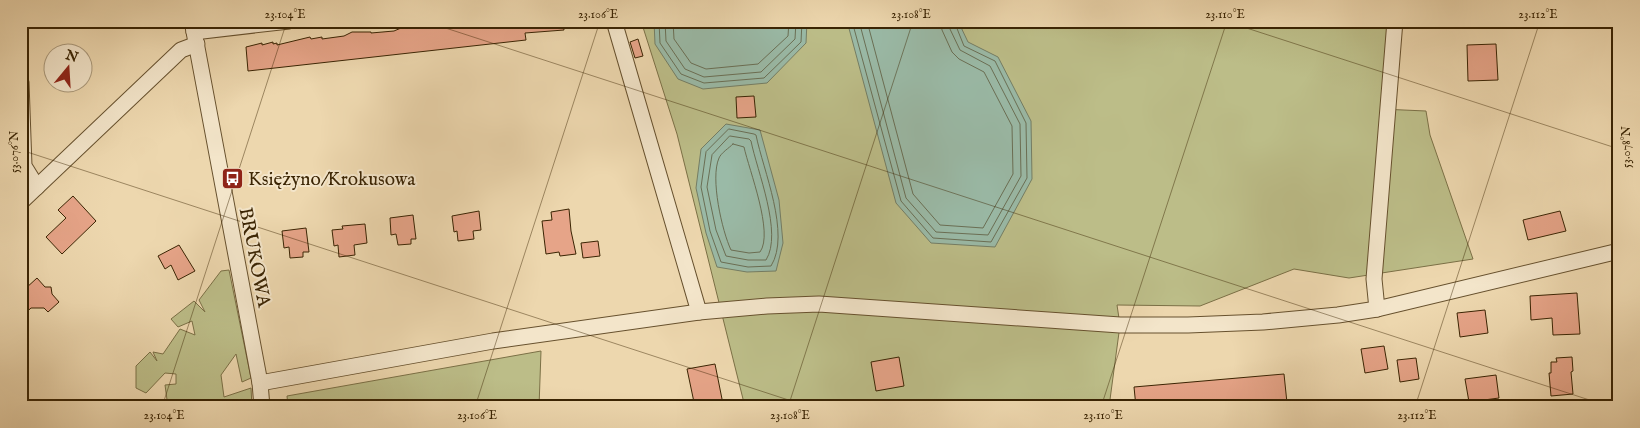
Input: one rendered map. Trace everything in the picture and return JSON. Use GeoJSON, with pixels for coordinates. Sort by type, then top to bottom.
{"type":"FeatureCollection","features":[{"type":"Feature","properties":{"kind":"street"},"geometry":{"type":"LineString","coordinates":[[21,202],[181,50],[194,32],[289,21]]}},
{"type":"Feature","properties":{"kind":"street"},"geometry":{"type":"LineString","coordinates":[[614,21],[699,312]]}},
{"type":"Feature","properties":{"kind":"street"},"geometry":{"type":"LineString","coordinates":[[1377,309],[1374,279],[1395,21]]}},
{"type":"Feature","properties":{"kind":"street","name":"BRUKOWA"},"geometry":{"type":"LineString","coordinates":[[194,32],[260,383],[262,407]]}},
{"type":"Feature","properties":{"kind":"street"},"geometry":{"type":"LineString","coordinates":[[21,82],[24,166],[37,187]]}},
{"type":"Feature","properties":{"kind":"street"},"geometry":{"type":"LineString","coordinates":[[260,383],[493,341],[699,312],[767,306],[819,304],[911,309],[1104,325],[1188,325],[1263,322],[1338,315],[1377,309],[1619,251]]}},
{"type":"Feature","properties":{"kind":"green space"},"geometry":{"type":"Polygon","coordinates":[[[641,21],[1388,21],[1381,109],[1426,111],[1430,135],[1473,259],[1349,278],[1294,269],[1200,306],[1117,305],[1120,325],[1109,407],[745,407],[677,134],[641,21]]]}},
{"type":"Feature","properties":{"kind":"green space"},"geometry":{"type":"Polygon","coordinates":[[[229,270],[251,378],[242,382],[236,354],[221,375],[224,397],[251,388],[252,407],[168,407],[165,385],[176,384],[176,374],[165,373],[146,393],[136,388],[136,366],[150,352],[157,361],[153,352],[163,354],[180,329],[195,335],[192,321],[178,327],[171,319],[194,301],[205,312],[199,300],[221,271],[229,270]]]}},
{"type":"Feature","properties":{"kind":"green space"},"geometry":{"type":"Polygon","coordinates":[[[541,351],[539,407],[288,407],[287,396],[541,351]]]}},
{"type":"Feature","properties":{"kind":"water"},"geometry":{"type":"Polygon","coordinates":[[[654,21],[807,21],[806,43],[767,83],[703,89],[678,79],[655,44],[654,21]]]}},
{"type":"Feature","properties":{"kind":"water"},"geometry":{"type":"Polygon","coordinates":[[[847,21],[958,21],[968,42],[998,57],[1031,121],[1032,179],[995,247],[931,243],[896,203],[847,21]]]}},
{"type":"Feature","properties":{"kind":"water"},"geometry":{"type":"Polygon","coordinates":[[[726,124],[760,130],[779,200],[783,243],[776,271],[747,272],[717,267],[706,233],[696,188],[701,149],[726,124]]]}},
{"type":"Feature","properties":{"kind":"building"},"geometry":{"type":"Polygon","coordinates":[[[458,21],[563,21],[564,30],[525,33],[526,40],[248,71],[246,47],[262,43],[262,45],[273,42],[273,44],[277,43],[277,45],[310,37],[311,39],[322,37],[322,39],[344,36],[352,32],[394,31],[401,28],[421,28],[458,21]]]}},
{"type":"Feature","properties":{"kind":"building"},"geometry":{"type":"Polygon","coordinates":[[[638,39],[643,56],[635,58],[630,42],[638,39]]]}},
{"type":"Feature","properties":{"kind":"building"},"geometry":{"type":"Polygon","coordinates":[[[1496,44],[1498,80],[1468,81],[1467,45],[1496,44]]]}},
{"type":"Feature","properties":{"kind":"building"},"geometry":{"type":"Polygon","coordinates":[[[754,96],[756,117],[737,118],[736,97],[754,96]]]}},
{"type":"Feature","properties":{"kind":"building"},"geometry":{"type":"Polygon","coordinates":[[[73,196],[96,221],[62,254],[46,237],[66,218],[58,210],[73,196]]]}},
{"type":"Feature","properties":{"kind":"building"},"geometry":{"type":"Polygon","coordinates":[[[569,209],[576,254],[560,256],[559,252],[546,254],[542,221],[552,220],[551,212],[569,209]]]}},
{"type":"Feature","properties":{"kind":"building"},"geometry":{"type":"Polygon","coordinates":[[[479,211],[481,230],[473,231],[474,239],[458,241],[457,231],[454,232],[452,216],[479,211]]]}},
{"type":"Feature","properties":{"kind":"building"},"geometry":{"type":"Polygon","coordinates":[[[1560,211],[1566,231],[1528,240],[1523,220],[1560,211]]]}},
{"type":"Feature","properties":{"kind":"building"},"geometry":{"type":"Polygon","coordinates":[[[413,215],[416,239],[411,239],[411,244],[398,245],[396,234],[391,235],[390,218],[413,215]]]}},
{"type":"Feature","properties":{"kind":"building"},"geometry":{"type":"Polygon","coordinates":[[[365,224],[367,243],[354,245],[355,255],[339,257],[338,245],[334,246],[332,230],[343,229],[342,226],[365,224]]]}},
{"type":"Feature","properties":{"kind":"building"},"geometry":{"type":"Polygon","coordinates":[[[306,228],[309,252],[303,252],[303,257],[290,258],[289,247],[284,248],[282,231],[306,228]]]}},
{"type":"Feature","properties":{"kind":"building"},"geometry":{"type":"Polygon","coordinates":[[[598,241],[600,256],[583,258],[581,243],[598,241]]]}},
{"type":"Feature","properties":{"kind":"building"},"geometry":{"type":"Polygon","coordinates":[[[179,245],[195,271],[178,280],[171,265],[165,269],[158,256],[179,245]]]}},
{"type":"Feature","properties":{"kind":"building"},"geometry":{"type":"Polygon","coordinates":[[[37,278],[45,287],[51,287],[52,294],[59,302],[48,312],[44,308],[31,308],[21,317],[21,289],[25,289],[37,278]]]}},
{"type":"Feature","properties":{"kind":"building"},"geometry":{"type":"Polygon","coordinates":[[[1577,293],[1580,334],[1553,335],[1552,318],[1531,320],[1530,296],[1577,293]]]}},
{"type":"Feature","properties":{"kind":"building"},"geometry":{"type":"Polygon","coordinates":[[[1485,310],[1488,333],[1460,337],[1457,313],[1485,310]]]}},
{"type":"Feature","properties":{"kind":"building"},"geometry":{"type":"Polygon","coordinates":[[[1384,346],[1388,369],[1365,373],[1361,349],[1384,346]]]}},
{"type":"Feature","properties":{"kind":"building"},"geometry":{"type":"Polygon","coordinates":[[[899,357],[904,386],[876,391],[871,362],[899,357]]]}},
{"type":"Feature","properties":{"kind":"building"},"geometry":{"type":"Polygon","coordinates":[[[1572,357],[1573,394],[1551,396],[1549,373],[1551,373],[1551,362],[1557,362],[1556,358],[1572,357]]]}},
{"type":"Feature","properties":{"kind":"building"},"geometry":{"type":"Polygon","coordinates":[[[1416,358],[1419,379],[1400,382],[1397,360],[1416,358]]]}},
{"type":"Feature","properties":{"kind":"building"},"geometry":{"type":"Polygon","coordinates":[[[715,364],[723,404],[712,407],[695,407],[687,369],[715,364]]]}},
{"type":"Feature","properties":{"kind":"building"},"geometry":{"type":"Polygon","coordinates":[[[1284,374],[1287,403],[1234,407],[1234,401],[1136,407],[1134,387],[1284,374]]]}},
{"type":"Feature","properties":{"kind":"building"},"geometry":{"type":"Polygon","coordinates":[[[1496,375],[1499,398],[1469,402],[1465,379],[1496,375]]]}},
{"type":"Feature","properties":{"kind":"place","name":"Księżyno/Krokusowa"},"geometry":{"type":"Point","coordinates":[232,178]}}]}
